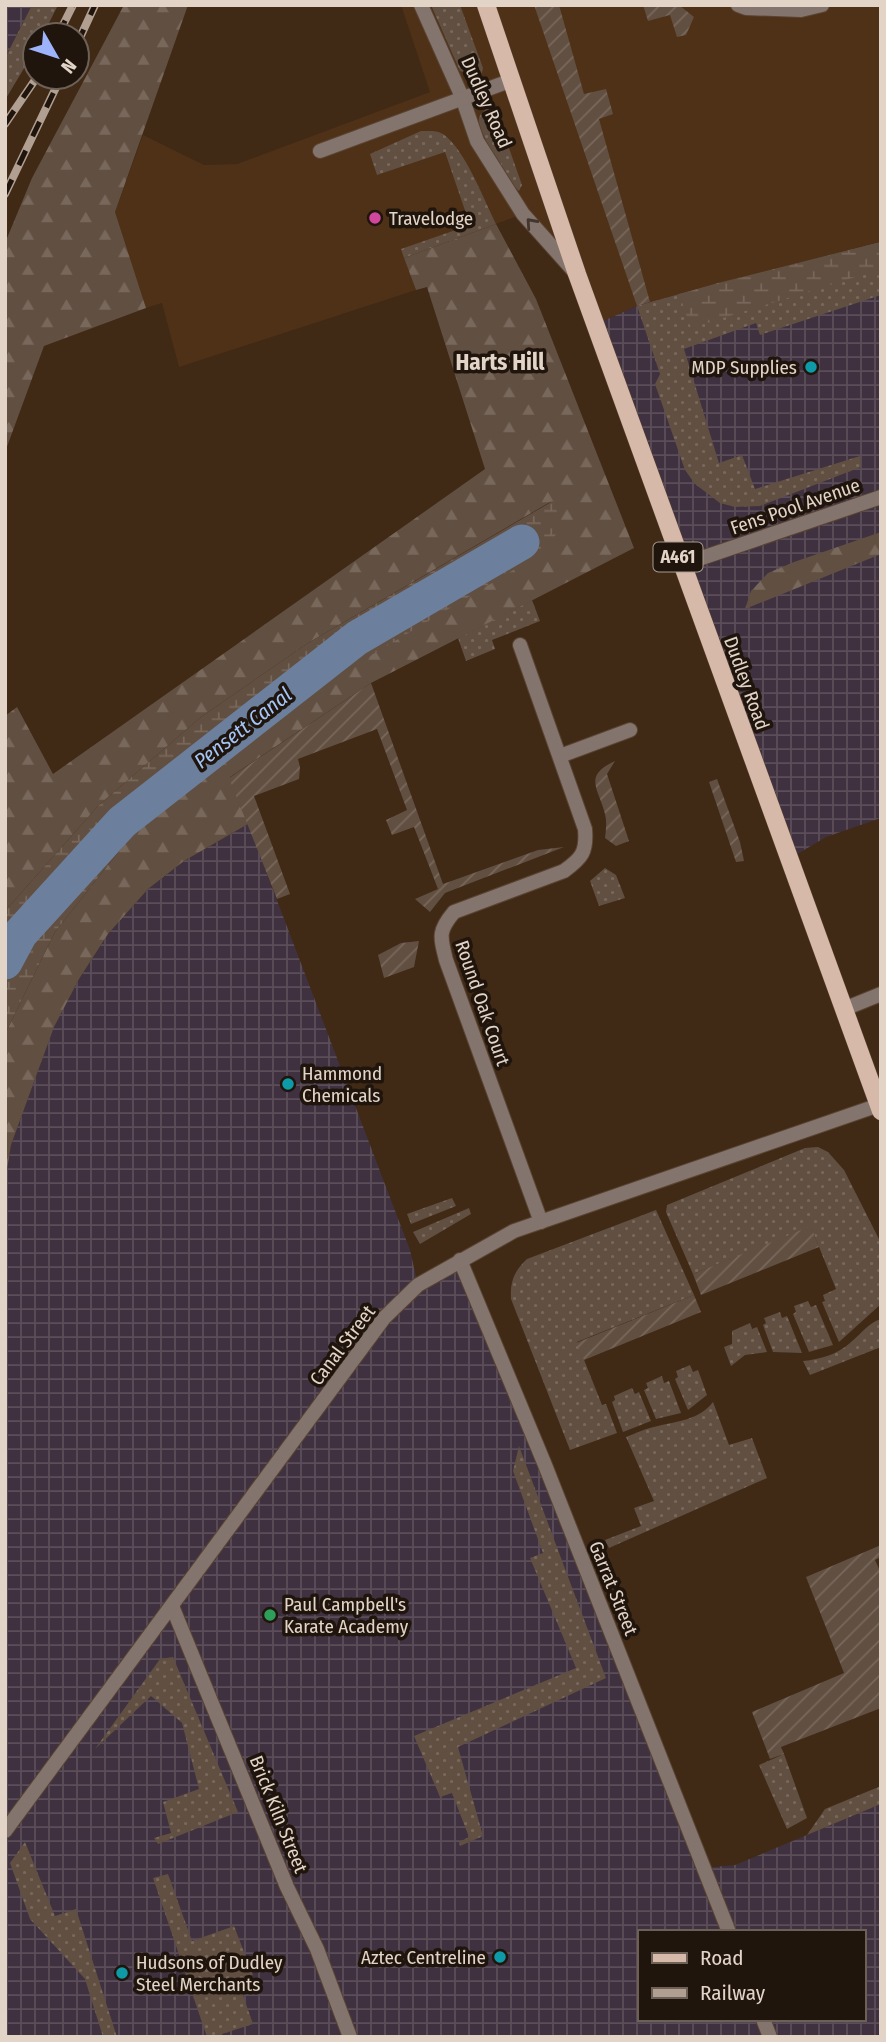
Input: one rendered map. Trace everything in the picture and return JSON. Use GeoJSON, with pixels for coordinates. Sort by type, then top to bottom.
{"type":"FeatureCollection","features":[{"type":"Feature","properties":{"kind":"main road","name":"Dudley Road"},"geometry":{"type":"LineString","coordinates":[[486,5],[577,274],[880,1108]]}},
{"type":"Feature","properties":{"kind":"street","name":"Dudley Road"},"geometry":{"type":"LineString","coordinates":[[422,5],[462,97],[477,141],[523,214],[577,274]]}},
{"type":"Feature","properties":{"kind":"street"},"geometry":{"type":"LineString","coordinates":[[738,5],[746,8],[801,10],[822,5]]}},
{"type":"Feature","properties":{"kind":"street"},"geometry":{"type":"LineString","coordinates":[[320,151],[512,80]]}},
{"type":"Feature","properties":{"kind":"street","name":"Fens Pool Avenue"},"geometry":{"type":"LineString","coordinates":[[681,565],[881,497]]}},
{"type":"Feature","properties":{"kind":"street","name":"Round Oak Court"},"geometry":{"type":"LineString","coordinates":[[520,645],[561,756],[585,830],[587,846],[577,862],[564,871],[454,912],[439,935],[541,1222]]}},
{"type":"Feature","properties":{"kind":"street"},"geometry":{"type":"LineString","coordinates":[[561,756],[630,730]]}},
{"type":"Feature","properties":{"kind":"street"},"geometry":{"type":"LineString","coordinates":[[844,1009],[881,994]]}},
{"type":"Feature","properties":{"kind":"street","name":"Canal Street"},"geometry":{"type":"LineString","coordinates":[[5,1831],[384,1318],[418,1285],[514,1231],[880,1108]]}},
{"type":"Feature","properties":{"kind":"street","name":"Garrat Street"},"geometry":{"type":"LineString","coordinates":[[460,1260],[545,1465],[728,1930]]}},
{"type":"Feature","properties":{"kind":"street","name":"Brick Kiln Street"},"geometry":{"type":"LineString","coordinates":[[172,1606],[287,1887],[317,1949],[350,2037]]}},
{"type":"Feature","properties":{"kind":"shaded area"},"geometry":{"type":"Polygon","coordinates":[[[5,5],[32,5],[24,21],[21,21],[21,27],[5,58],[5,5]]]}},
{"type":"Feature","properties":{"kind":"shaded area"},"geometry":{"type":"Polygon","coordinates":[[[401,5],[881,5],[881,242],[637,306],[596,324],[577,274],[523,214],[404,258],[416,290],[179,367],[162,303],[146,308],[115,212],[143,135],[204,165],[237,164],[430,92],[401,5]]]}},
{"type":"Feature","properties":{"kind":"shaded area"},"geometry":{"type":"Polygon","coordinates":[[[881,242],[881,818],[826,837],[789,859],[596,324],[637,306],[881,242]]]}},
{"type":"Feature","properties":{"kind":"shaded area"},"geometry":{"type":"Polygon","coordinates":[[[248,824],[410,1250],[418,1285],[460,1260],[704,1868],[735,1865],[881,1804],[881,2037],[5,2037],[5,1181],[11,1145],[54,1026],[79,979],[108,934],[148,889],[184,861],[248,824]]]}},
{"type":"Feature","properties":{"kind":"green space"},"geometry":{"type":"Polygon","coordinates":[[[32,5],[58,5],[50,21],[24,21],[32,5]]]}},
{"type":"Feature","properties":{"kind":"green space"},"geometry":{"type":"Polygon","coordinates":[[[124,5],[188,5],[115,212],[146,308],[44,346],[5,452],[5,243],[32,178],[78,91],[91,91],[91,67],[124,5]]]}},
{"type":"Feature","properties":{"kind":"green space"},"geometry":{"type":"Polygon","coordinates":[[[431,5],[460,5],[483,68],[482,73],[477,76],[460,71],[431,5]]]}},
{"type":"Feature","properties":{"kind":"green space"},"geometry":{"type":"Polygon","coordinates":[[[534,5],[559,5],[584,94],[606,89],[613,114],[599,119],[650,302],[637,306],[534,5]]]}},
{"type":"Feature","properties":{"kind":"green space"},"geometry":{"type":"Polygon","coordinates":[[[643,5],[679,5],[694,17],[686,35],[677,37],[670,15],[648,21],[643,5]]]}},
{"type":"Feature","properties":{"kind":"green space"},"geometry":{"type":"Polygon","coordinates":[[[21,27],[21,73],[5,100],[5,58],[21,27]]]}},
{"type":"Feature","properties":{"kind":"green space"},"geometry":{"type":"Polygon","coordinates":[[[487,108],[497,114],[522,185],[519,191],[502,169],[481,129],[479,117],[487,108]]]}},
{"type":"Feature","properties":{"kind":"green space"},"geometry":{"type":"Polygon","coordinates":[[[421,131],[441,133],[451,141],[466,163],[496,224],[404,258],[401,249],[470,225],[445,152],[377,175],[370,154],[421,131]]]}},
{"type":"Feature","properties":{"kind":"green space"},"geometry":{"type":"Polygon","coordinates":[[[496,224],[536,299],[634,548],[371,683],[230,777],[248,824],[184,861],[148,889],[108,934],[79,979],[54,1027],[11,1145],[5,1181],[5,1034],[55,932],[151,811],[207,767],[328,681],[404,634],[552,501],[308,643],[201,717],[99,805],[5,911],[5,716],[17,707],[53,774],[485,469],[427,287],[416,290],[404,258],[496,224]]]}},
{"type":"Feature","properties":{"kind":"green space"},"geometry":{"type":"Polygon","coordinates":[[[881,242],[881,295],[760,335],[756,323],[684,349],[719,463],[742,455],[755,489],[860,456],[861,467],[760,506],[735,507],[720,503],[695,484],[685,470],[655,384],[660,374],[637,306],[881,242]]]}},
{"type":"Feature","properties":{"kind":"green space"},"geometry":{"type":"Polygon","coordinates":[[[881,242],[881,269],[691,328],[679,294],[881,242]]]}},
{"type":"Feature","properties":{"kind":"green space"},"geometry":{"type":"Polygon","coordinates":[[[553,501],[563,528],[527,562],[328,681],[207,767],[151,811],[55,932],[5,1034],[5,911],[99,805],[201,717],[308,643],[553,501]]]}},
{"type":"Feature","properties":{"kind":"green space"},"geometry":{"type":"Polygon","coordinates":[[[881,532],[881,554],[745,609],[751,591],[768,573],[881,532]]]}},
{"type":"Feature","properties":{"kind":"green space"},"geometry":{"type":"Polygon","coordinates":[[[532,600],[540,621],[492,640],[495,649],[466,661],[458,638],[532,600]]]}},
{"type":"Feature","properties":{"kind":"green space"},"geometry":{"type":"Polygon","coordinates":[[[371,683],[443,884],[538,850],[564,847],[445,893],[430,912],[415,899],[438,889],[414,827],[392,835],[386,820],[407,810],[377,729],[298,759],[299,779],[254,796],[290,894],[277,899],[229,778],[371,683]]]}},
{"type":"Feature","properties":{"kind":"green space"},"geometry":{"type":"Polygon","coordinates":[[[615,761],[607,774],[629,841],[616,846],[605,838],[606,817],[595,784],[599,772],[615,761]]]}},
{"type":"Feature","properties":{"kind":"green space"},"geometry":{"type":"Polygon","coordinates":[[[717,779],[740,842],[744,861],[736,862],[709,782],[717,779]]]}},
{"type":"Feature","properties":{"kind":"green space"},"geometry":{"type":"Polygon","coordinates":[[[605,868],[616,875],[625,898],[599,906],[590,881],[605,868]]]}},
{"type":"Feature","properties":{"kind":"green space"},"geometry":{"type":"Polygon","coordinates":[[[419,941],[414,967],[384,978],[378,955],[401,943],[419,941]]]}},
{"type":"Feature","properties":{"kind":"green space"},"geometry":{"type":"Polygon","coordinates":[[[818,1147],[828,1152],[844,1170],[881,1243],[881,1304],[839,1342],[822,1302],[825,1301],[823,1295],[836,1289],[811,1227],[693,1274],[666,1212],[667,1205],[805,1148],[818,1147]]]}},
{"type":"Feature","properties":{"kind":"green space"},"geometry":{"type":"Polygon","coordinates":[[[452,1198],[456,1206],[411,1224],[407,1214],[452,1198]]]}},
{"type":"Feature","properties":{"kind":"green space"},"geometry":{"type":"Polygon","coordinates":[[[469,1208],[471,1214],[420,1244],[413,1232],[469,1208]]]}},
{"type":"Feature","properties":{"kind":"green space"},"geometry":{"type":"Polygon","coordinates":[[[656,1210],[694,1295],[577,1342],[602,1405],[606,1404],[617,1433],[570,1450],[511,1299],[514,1277],[527,1259],[656,1210]]]}},
{"type":"Feature","properties":{"kind":"green space"},"geometry":{"type":"Polygon","coordinates":[[[811,1226],[819,1247],[701,1295],[693,1274],[811,1226]]]}},
{"type":"Feature","properties":{"kind":"green space"},"geometry":{"type":"Polygon","coordinates":[[[694,1295],[701,1312],[584,1360],[576,1343],[694,1295]]]}},
{"type":"Feature","properties":{"kind":"green space"},"geometry":{"type":"Polygon","coordinates":[[[808,1301],[811,1307],[816,1305],[833,1345],[809,1352],[793,1314],[796,1312],[794,1306],[808,1301]]]}},
{"type":"Feature","properties":{"kind":"green space"},"geometry":{"type":"Polygon","coordinates":[[[780,1312],[782,1318],[787,1316],[802,1353],[773,1352],[763,1325],[766,1323],[764,1318],[780,1312]]]}},
{"type":"Feature","properties":{"kind":"green space"},"geometry":{"type":"Polygon","coordinates":[[[881,1319],[881,1347],[810,1375],[803,1361],[822,1358],[839,1351],[868,1326],[881,1319]]]}},
{"type":"Feature","properties":{"kind":"green space"},"geometry":{"type":"Polygon","coordinates":[[[750,1323],[752,1329],[757,1327],[767,1352],[745,1355],[731,1366],[724,1347],[732,1344],[732,1331],[750,1323]]]}},
{"type":"Feature","properties":{"kind":"green space"},"geometry":{"type":"Polygon","coordinates":[[[690,1365],[693,1372],[698,1370],[707,1395],[688,1410],[675,1379],[678,1377],[676,1371],[690,1365]]]}},
{"type":"Feature","properties":{"kind":"green space"},"geometry":{"type":"Polygon","coordinates":[[[662,1376],[664,1383],[669,1381],[681,1413],[656,1419],[644,1390],[648,1388],[646,1383],[662,1376]]]}},
{"type":"Feature","properties":{"kind":"green space"},"geometry":{"type":"Polygon","coordinates":[[[632,1388],[635,1394],[639,1392],[651,1421],[623,1432],[612,1402],[615,1400],[614,1396],[632,1388]]]}},
{"type":"Feature","properties":{"kind":"green space"},"geometry":{"type":"Polygon","coordinates":[[[713,1402],[729,1445],[752,1438],[767,1478],[609,1548],[605,1540],[641,1526],[634,1508],[654,1501],[626,1437],[695,1416],[713,1402]]]}},
{"type":"Feature","properties":{"kind":"green space"},"geometry":{"type":"Polygon","coordinates":[[[519,1446],[606,1678],[458,1747],[483,1836],[460,1846],[459,1842],[469,1837],[452,1793],[440,1797],[414,1736],[576,1668],[530,1558],[543,1553],[513,1471],[519,1446]]]}},
{"type":"Feature","properties":{"kind":"green space"},"geometry":{"type":"Polygon","coordinates":[[[881,1545],[881,1557],[875,1560],[881,1573],[881,1708],[781,1747],[784,1754],[770,1759],[752,1712],[844,1673],[806,1577],[881,1545]]]}},
{"type":"Feature","properties":{"kind":"green space"},"geometry":{"type":"Polygon","coordinates":[[[173,1657],[238,1812],[158,1844],[154,1838],[171,1833],[163,1802],[199,1789],[182,1723],[151,1696],[95,1749],[160,1659],[173,1657]]]}},
{"type":"Feature","properties":{"kind":"green space"},"geometry":{"type":"Polygon","coordinates":[[[784,1754],[807,1818],[787,1829],[759,1765],[784,1754]]]}},
{"type":"Feature","properties":{"kind":"green space"},"geometry":{"type":"Polygon","coordinates":[[[881,1786],[881,1804],[807,1835],[825,1809],[881,1786]]]}},
{"type":"Feature","properties":{"kind":"green space"},"geometry":{"type":"Polygon","coordinates":[[[25,1842],[55,1916],[76,1909],[117,2037],[103,2037],[85,1979],[30,1919],[10,1863],[25,1842]]]}},
{"type":"Feature","properties":{"kind":"green space"},"geometry":{"type":"Polygon","coordinates":[[[168,1874],[192,1941],[234,1926],[253,1975],[238,1981],[253,2024],[222,2034],[223,2037],[207,2037],[153,1878],[168,1874]]]}},
{"type":"Feature","properties":{"kind":"waterway","name":"Pensett Canal"},"geometry":{"type":"LineString","coordinates":[[5,962],[20,934],[122,822],[357,638],[522,542]]}},
{"type":"Feature","properties":{"kind":"railway"},"geometry":{"type":"LineString","coordinates":[[65,21],[73,5]]}},
{"type":"Feature","properties":{"kind":"railway"},"geometry":{"type":"LineString","coordinates":[[88,21],[95,5]]}},
{"type":"Feature","properties":{"kind":"railway"},"geometry":{"type":"LineString","coordinates":[[5,124],[27,91]]}},
{"type":"Feature","properties":{"kind":"railway"},"geometry":{"type":"LineString","coordinates":[[5,194],[54,91]]}},
{"type":"Feature","properties":{"kind":"place","name":"Travelodge"},"geometry":{"type":"Point","coordinates":[375,218]}},
{"type":"Feature","properties":{"kind":"place","name":"MDP Supplies"},"geometry":{"type":"Point","coordinates":[811,367]}},
{"type":"Feature","properties":{"kind":"place","name":"Hammond Chemicals"},"geometry":{"type":"Point","coordinates":[288,1084]}},
{"type":"Feature","properties":{"kind":"place","name":"Paul Campbell's Karate Academy"},"geometry":{"type":"Point","coordinates":[270,1615]}},
{"type":"Feature","properties":{"kind":"place","name":"Aztec Centreline"},"geometry":{"type":"Point","coordinates":[500,1957]}},
{"type":"Feature","properties":{"kind":"place","name":"Hudsons of Dudley Steel Merchants"},"geometry":{"type":"Point","coordinates":[122,1973]}},
{"type":"Feature","properties":{"kind":"district","name":"Harts Hill"},"geometry":{"type":"Point","coordinates":[500,362]}}]}
